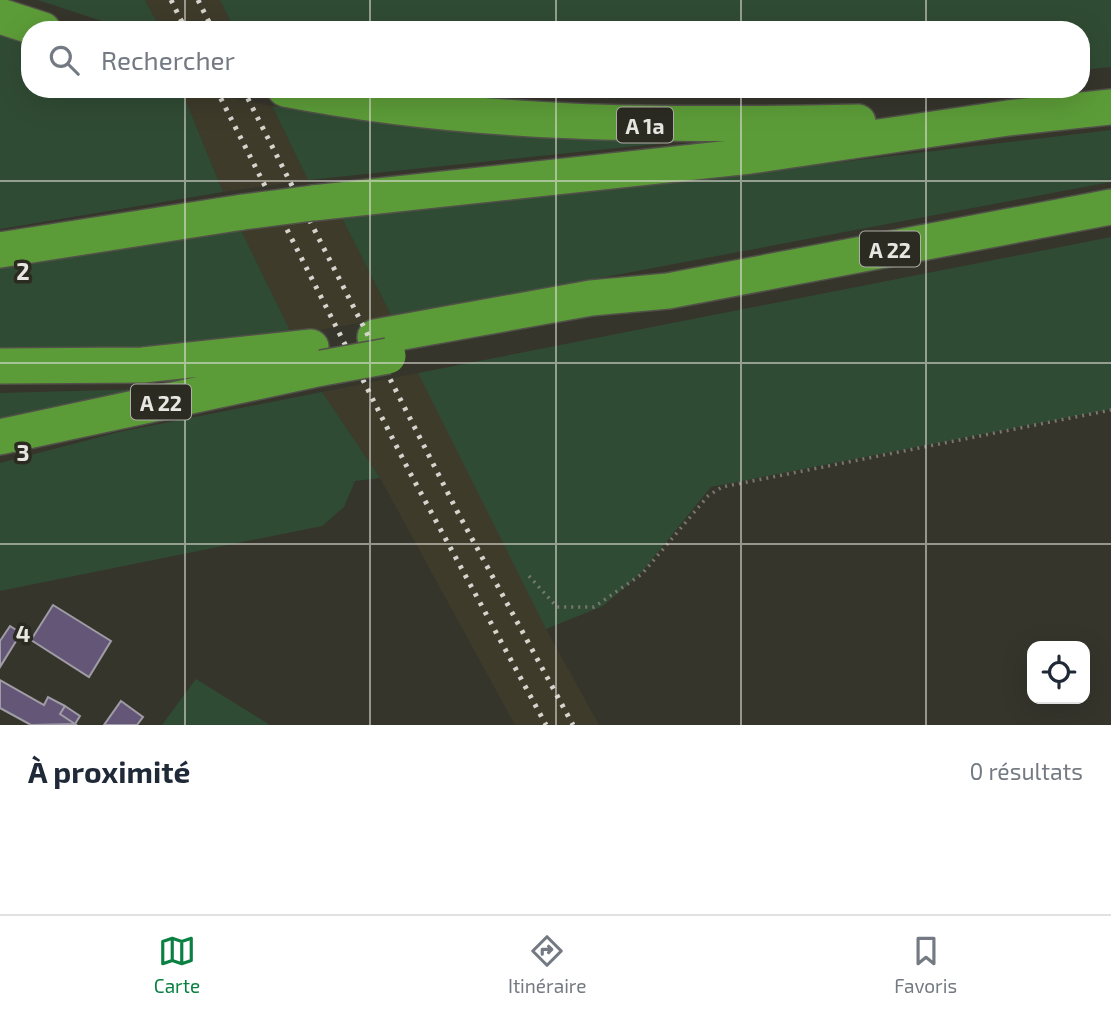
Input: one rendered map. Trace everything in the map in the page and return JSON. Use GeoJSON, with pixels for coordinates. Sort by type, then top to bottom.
{"type":"FeatureCollection","features":[{"type":"Feature","properties":{"kind":"highway"},"geometry":{"type":"LineString","coordinates":[[0,16],[21,23]]}},
{"type":"Feature","properties":{"kind":"highway","name":"A 1a"},"geometry":{"type":"LineString","coordinates":[[346,98],[447,113],[605,124],[1008,118]]}},
{"type":"Feature","properties":{"kind":"highway"},"geometry":{"type":"LineString","coordinates":[[0,250],[243,212],[750,156],[1008,118],[1111,107]]}},
{"type":"Feature","properties":{"kind":"highway","name":"A 22"},"geometry":{"type":"LineString","coordinates":[[0,437],[316,357],[598,317],[668,291],[1111,206]]}},
{"type":"Feature","properties":{"kind":"highway"},"geometry":{"type":"LineString","coordinates":[[0,366],[143,365],[316,357]]}},
{"type":"Feature","properties":{"kind":"path"},"geometry":{"type":"LineString","coordinates":[[529,576],[556,607],[594,607],[642,574],[708,496],[722,487],[1111,410]]}},
{"type":"Feature","properties":{"kind":"shaded area"},"geometry":{"type":"Polygon","coordinates":[[[145,0],[220,0],[230,21],[156,21],[145,0]]]}},
{"type":"Feature","properties":{"kind":"shaded area"},"geometry":{"type":"Polygon","coordinates":[[[185,98],[229,98],[272,106],[308,180],[223,192],[185,98]]]}},
{"type":"Feature","properties":{"kind":"shaded area"},"geometry":{"type":"Polygon","coordinates":[[[340,214],[392,317],[292,335],[239,226],[340,214]]]}},
{"type":"Feature","properties":{"kind":"shaded area"},"geometry":{"type":"Polygon","coordinates":[[[418,373],[546,629],[599,725],[515,725],[380,478],[322,392],[418,373]]]}},
{"type":"Feature","properties":{"kind":"green space"},"geometry":{"type":"Polygon","coordinates":[[[38,0],[145,0],[156,21],[102,21],[38,0]]]}},
{"type":"Feature","properties":{"kind":"green space"},"geometry":{"type":"Polygon","coordinates":[[[220,0],[1111,0],[1111,67],[1090,69],[1090,21],[230,21],[220,0]]]}},
{"type":"Feature","properties":{"kind":"green space"},"geometry":{"type":"Polygon","coordinates":[[[0,36],[21,42],[21,98],[185,98],[223,192],[0,229],[0,36]]]}},
{"type":"Feature","properties":{"kind":"green space"},"geometry":{"type":"Polygon","coordinates":[[[272,106],[431,128],[695,140],[308,180],[272,106]]]}},
{"type":"Feature","properties":{"kind":"green space"},"geometry":{"type":"Polygon","coordinates":[[[1111,130],[1111,182],[392,317],[340,214],[774,170],[1111,130]]]}},
{"type":"Feature","properties":{"kind":"green space"},"geometry":{"type":"Polygon","coordinates":[[[239,226],[292,335],[203,346],[0,352],[0,266],[239,226]]]}},
{"type":"Feature","properties":{"kind":"green space"},"geometry":{"type":"Polygon","coordinates":[[[1111,237],[1111,409],[711,487],[640,574],[603,606],[546,629],[418,373],[1111,237]]]}},
{"type":"Feature","properties":{"kind":"green space"},"geometry":{"type":"Polygon","coordinates":[[[147,389],[0,420],[0,393],[147,389]]]}},
{"type":"Feature","properties":{"kind":"green space"},"geometry":{"type":"Polygon","coordinates":[[[322,392],[380,478],[355,481],[344,507],[322,526],[0,591],[0,463],[119,432],[322,392]]]}},
{"type":"Feature","properties":{"kind":"green space"},"geometry":{"type":"Polygon","coordinates":[[[196,679],[270,725],[162,725],[196,679]]]}},
{"type":"Feature","properties":{"kind":"building"},"geometry":{"type":"Polygon","coordinates":[[[53,605],[111,641],[89,677],[31,640],[53,605]]]}},
{"type":"Feature","properties":{"kind":"building"},"geometry":{"type":"Polygon","coordinates":[[[10,626],[21,633],[0,667],[0,641],[10,626]]]}},
{"type":"Feature","properties":{"kind":"building"},"geometry":{"type":"Polygon","coordinates":[[[0,680],[44,705],[48,697],[65,706],[60,714],[75,724],[31,725],[0,708],[0,680]]]}},
{"type":"Feature","properties":{"kind":"building"},"geometry":{"type":"Polygon","coordinates":[[[121,701],[143,717],[137,725],[104,725],[121,701]]]}},
{"type":"Feature","properties":{"kind":"building"},"geometry":{"type":"Polygon","coordinates":[[[65,706],[80,716],[75,724],[60,714],[65,706]]]}},
{"type":"Feature","properties":{"kind":"railway"},"geometry":{"type":"LineString","coordinates":[[171,0],[182,21]]}},
{"type":"Feature","properties":{"kind":"railway"},"geometry":{"type":"LineString","coordinates":[[198,0],[208,21]]}},
{"type":"Feature","properties":{"kind":"railway"},"geometry":{"type":"LineString","coordinates":[[221,98],[409,471],[546,725]]}},
{"type":"Feature","properties":{"kind":"railway"},"geometry":{"type":"LineString","coordinates":[[248,98],[457,511],[573,725]]}}]}
